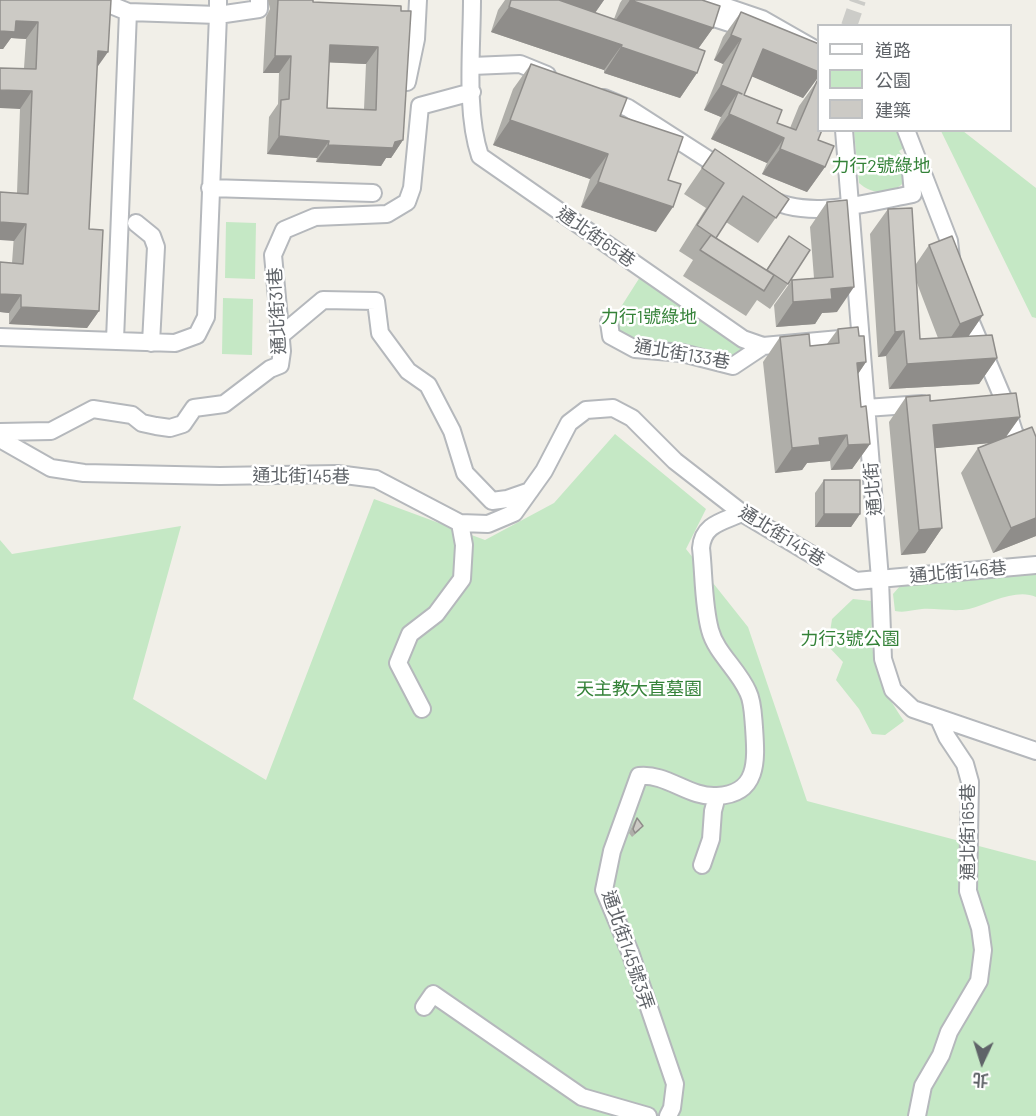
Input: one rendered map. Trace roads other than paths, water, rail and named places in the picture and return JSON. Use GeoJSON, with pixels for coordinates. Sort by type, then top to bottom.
{"type":"FeatureCollection","features":[{"type":"Feature","properties":{"kind":"street"},"geometry":{"type":"LineString","coordinates":[[110,0],[111,5],[128,12],[218,7],[259,9],[259,0]]}},
{"type":"Feature","properties":{"kind":"street"},"geometry":{"type":"LineString","coordinates":[[407,82],[416,39],[418,0]]}},
{"type":"Feature","properties":{"kind":"street","name":"通北街65巷"},"geometry":{"type":"LineString","coordinates":[[472,0],[472,92],[475,141],[480,156],[743,339],[763,346],[861,337]]}},
{"type":"Feature","properties":{"kind":"street"},"geometry":{"type":"LineString","coordinates":[[658,0],[756,32],[817,64]]}},
{"type":"Feature","properties":{"kind":"street"},"geometry":{"type":"LineString","coordinates":[[706,0],[762,19],[817,50]]}},
{"type":"Feature","properties":{"kind":"street"},"geometry":{"type":"LineString","coordinates":[[0,337],[175,343],[197,335],[206,317],[218,7]]}},
{"type":"Feature","properties":{"kind":"street"},"geometry":{"type":"LineString","coordinates":[[115,340],[128,12]]}},
{"type":"Feature","properties":{"kind":"street"},"geometry":{"type":"LineString","coordinates":[[472,66],[520,64],[563,81]]}},
{"type":"Feature","properties":{"kind":"street"},"geometry":{"type":"LineString","coordinates":[[585,90],[628,108],[776,203],[794,209],[850,206],[913,195],[911,172],[916,156]]}},
{"type":"Feature","properties":{"kind":"street","name":"通北街31巷"},"geometry":{"type":"LineString","coordinates":[[0,432],[51,431],[93,409],[132,415],[142,423],[170,428],[183,424],[194,408],[224,404],[270,369],[280,365],[280,336],[273,255],[284,230],[315,217],[387,214],[407,202],[412,188],[420,106],[472,92]]}},
{"type":"Feature","properties":{"kind":"street","name":"通北街"},"geometry":{"type":"LineString","coordinates":[[844,132],[880,579],[883,659],[893,690],[913,709],[1036,751]]}},
{"type":"Feature","properties":{"kind":"street"},"geometry":{"type":"LineString","coordinates":[[907,132],[949,241],[952,270]]}},
{"type":"Feature","properties":{"kind":"street"},"geometry":{"type":"LineString","coordinates":[[210,188],[374,193]]}},
{"type":"Feature","properties":{"kind":"street"},"geometry":{"type":"LineString","coordinates":[[136,223],[152,236],[156,246],[151,343]]}},
{"type":"Feature","properties":{"kind":"street"},"geometry":{"type":"LineString","coordinates":[[959,290],[1003,398],[1014,435],[1028,443],[1036,466]]}},
{"type":"Feature","properties":{"kind":"street"},"geometry":{"type":"LineString","coordinates":[[280,336],[323,300],[376,301],[380,333],[408,371],[428,386],[452,431],[465,473],[492,501],[507,499],[530,491]]}},
{"type":"Feature","properties":{"kind":"street","name":"通北街133巷"},"geometry":{"type":"LineString","coordinates":[[609,322],[611,336],[635,349],[682,353],[734,366],[763,346]]}},
{"type":"Feature","properties":{"kind":"street"},"geometry":{"type":"LineString","coordinates":[[981,400],[1003,398]]}},
{"type":"Feature","properties":{"kind":"street"},"geometry":{"type":"LineString","coordinates":[[866,408],[935,403]]}},
{"type":"Feature","properties":{"kind":"street","name":"通北街145巷"},"geometry":{"type":"LineString","coordinates":[[0,439],[51,468],[84,473],[220,476],[337,474],[376,479],[460,523],[488,524],[514,513],[530,491],[569,423],[586,410],[613,408],[632,418],[675,461],[742,513],[856,581],[880,579]]}},
{"type":"Feature","properties":{"kind":"street"},"geometry":{"type":"LineString","coordinates":[[702,865],[711,839],[713,811],[717,796],[729,794],[748,783],[753,773],[756,753],[749,694],[710,630],[701,548],[702,535],[706,530],[742,513]]}},
{"type":"Feature","properties":{"kind":"street"},"geometry":{"type":"LineString","coordinates":[[422,709],[398,663],[410,634],[436,614],[462,579],[464,545],[460,523]]}},
{"type":"Feature","properties":{"kind":"street","name":"通北街146巷"},"geometry":{"type":"LineString","coordinates":[[880,579],[1036,565]]}},
{"type":"Feature","properties":{"kind":"street","name":"通北街165巷"},"geometry":{"type":"LineString","coordinates":[[917,1116],[922,1086],[942,1055],[949,1032],[979,981],[983,950],[980,928],[968,891],[970,782],[965,764],[947,737],[939,719]]}},
{"type":"Feature","properties":{"kind":"street","name":"通北街145號3弄"},"geometry":{"type":"LineString","coordinates":[[668,1116],[672,1108],[675,1084],[630,952],[608,904],[605,879],[612,851],[639,776],[654,775],[703,794],[717,796]]}},
{"type":"Feature","properties":{"kind":"street"},"geometry":{"type":"LineString","coordinates":[[424,1007],[433,994],[582,1097],[648,1116]]}},
{"type":"Feature","properties":{"kind":"tunnel"},"geometry":{"type":"LineString","coordinates":[[850,24],[858,0]]}},
{"type":"Feature","properties":{"kind":"park label","name":"力行2號綠地"},"geometry":{"type":"Point","coordinates":[881,166]}},
{"type":"Feature","properties":{"kind":"park label","name":"力行1號綠地"},"geometry":{"type":"Point","coordinates":[649,317]}},
{"type":"Feature","properties":{"kind":"park label","name":"力行3號公園"},"geometry":{"type":"Point","coordinates":[850,639]}},
{"type":"Feature","properties":{"kind":"park label","name":"天主教大直墓園"},"geometry":{"type":"Point","coordinates":[639,689]}}]}
